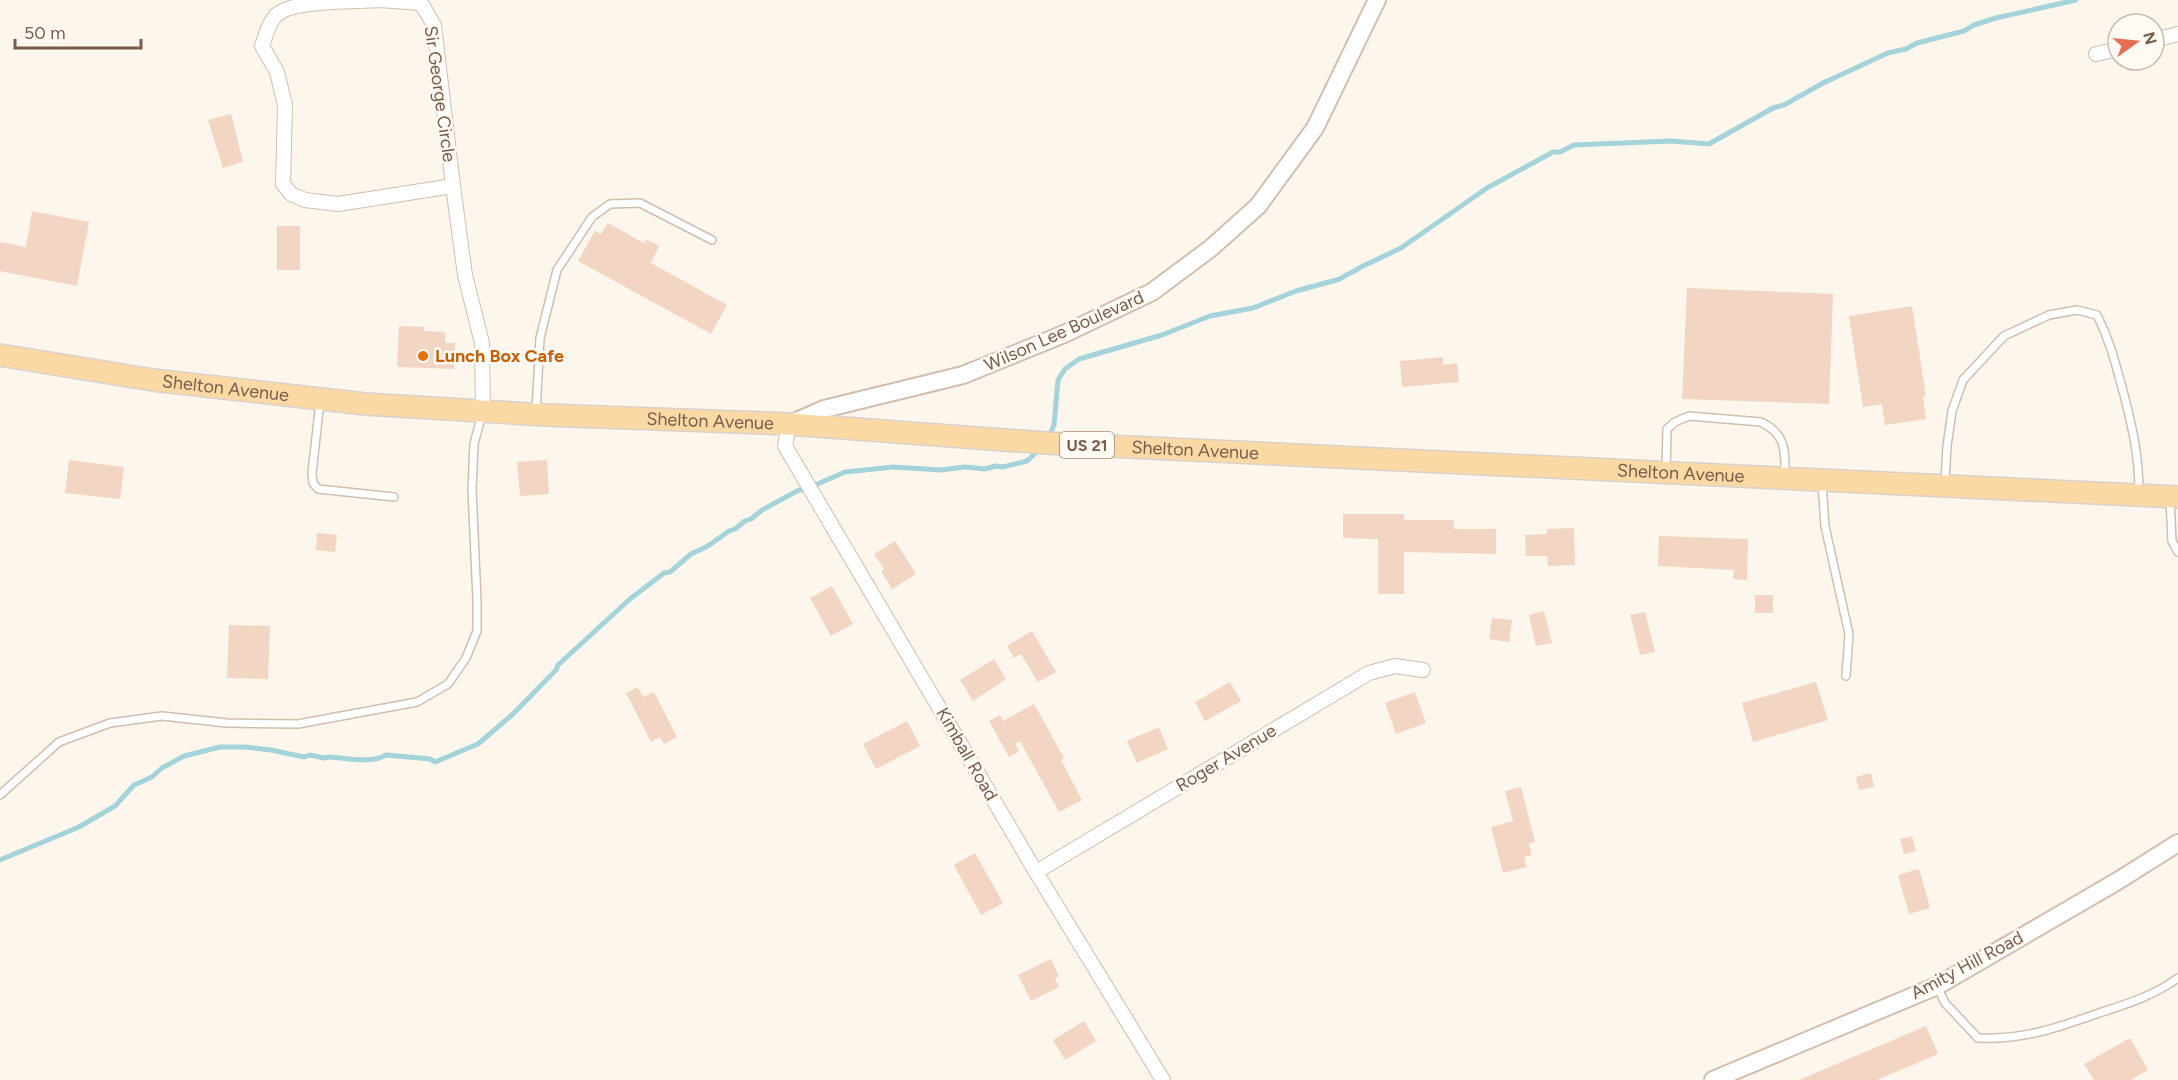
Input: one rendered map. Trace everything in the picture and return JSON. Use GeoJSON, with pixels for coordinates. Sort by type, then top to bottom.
{"type":"FeatureCollection","features":[{"type":"Feature","properties":{"kind":"main road","name":"Shelton Avenue"},"geometry":{"type":"LineString","coordinates":[[0,355],[153,380],[365,404],[536,415],[789,424],[1046,442],[2174,496]]}},
{"type":"Feature","properties":{"kind":"street","name":"Sir George Circle"},"geometry":{"type":"LineString","coordinates":[[453,186],[338,204],[305,200],[291,194],[283,184],[285,105],[277,72],[262,46],[268,27],[278,13],[301,4],[380,0],[421,3],[434,25],[465,275],[482,344],[483,411]]}},
{"type":"Feature","properties":{"kind":"street","name":"Wilson Lee Boulevard"},"geometry":{"type":"LineString","coordinates":[[789,424],[824,409],[963,375],[1064,334],[1152,292],[1211,248],[1258,206],[1315,128],[1377,0]]}},
{"type":"Feature","properties":{"kind":"street"},"geometry":{"type":"LineString","coordinates":[[2096,54],[2106,52]]}},
{"type":"Feature","properties":{"kind":"street","name":"Kimball Road"},"geometry":{"type":"LineString","coordinates":[[789,424],[785,446],[1035,872],[1163,1080]]}},
{"type":"Feature","properties":{"kind":"street","name":"Roger Avenue"},"geometry":{"type":"LineString","coordinates":[[1035,872],[1369,673],[1395,666],[1423,670]]}},
{"type":"Feature","properties":{"kind":"street","name":"Amity Hill Road"},"geometry":{"type":"LineString","coordinates":[[1713,1080],[1937,986],[2116,882],[2178,843]]}},
{"type":"Feature","properties":{"kind":"lane"},"geometry":{"type":"LineString","coordinates":[[536,415],[540,338],[557,270],[592,217],[610,204],[640,203],[712,240]]}},
{"type":"Feature","properties":{"kind":"lane"},"geometry":{"type":"LineString","coordinates":[[1945,486],[1952,411],[1963,380],[2004,336],[2049,315],[2077,310],[2097,315],[2109,339],[2136,441],[2139,495]]}},
{"type":"Feature","properties":{"kind":"lane"},"geometry":{"type":"LineString","coordinates":[[321,399],[312,472],[313,483],[318,489],[394,497]]}},
{"type":"Feature","properties":{"kind":"lane"},"geometry":{"type":"LineString","coordinates":[[0,795],[59,742],[110,723],[162,716],[227,723],[298,724],[417,702],[448,684],[466,658],[477,631],[472,489],[474,444],[483,411]]}},
{"type":"Feature","properties":{"kind":"lane"},"geometry":{"type":"LineString","coordinates":[[1665,473],[1667,429],[1675,422],[1689,416],[1761,422],[1771,427],[1785,445],[1785,478]]}},
{"type":"Feature","properties":{"kind":"lane"},"geometry":{"type":"LineString","coordinates":[[1822,480],[1825,526],[1849,634],[1846,676]]}},
{"type":"Feature","properties":{"kind":"lane"},"geometry":{"type":"LineString","coordinates":[[2174,496],[2172,542],[2178,552]]}},
{"type":"Feature","properties":{"kind":"lane"},"geometry":{"type":"LineString","coordinates":[[1937,986],[1945,1003],[1978,1038],[2000,1039],[2035,1034],[2130,1004],[2164,988],[2178,978]]}},
{"type":"Feature","properties":{"kind":"building"},"geometry":{"type":"Polygon","coordinates":[[[231,114],[243,162],[223,168],[208,120],[231,114]]]}},
{"type":"Feature","properties":{"kind":"building"},"geometry":{"type":"Polygon","coordinates":[[[32,211],[89,222],[77,286],[0,271],[0,242],[26,247],[32,211]]]}},
{"type":"Feature","properties":{"kind":"building"},"geometry":{"type":"Polygon","coordinates":[[[608,223],[644,243],[646,239],[659,246],[651,263],[727,305],[711,334],[578,261],[595,231],[601,234],[608,223]]]}},
{"type":"Feature","properties":{"kind":"building"},"geometry":{"type":"Polygon","coordinates":[[[277,226],[300,226],[300,270],[277,270],[277,226]]]}},
{"type":"Feature","properties":{"kind":"building"},"geometry":{"type":"Polygon","coordinates":[[[1687,288],[1833,294],[1829,404],[1682,399],[1687,288]]]}},
{"type":"Feature","properties":{"kind":"building"},"geometry":{"type":"Polygon","coordinates":[[[1912,306],[1926,396],[1923,397],[1926,419],[1885,425],[1882,404],[1863,407],[1849,316],[1912,306]]]}},
{"type":"Feature","properties":{"kind":"building"},"geometry":{"type":"Polygon","coordinates":[[[399,326],[424,327],[424,331],[445,332],[445,343],[455,343],[454,369],[397,367],[399,326]]]}},
{"type":"Feature","properties":{"kind":"building"},"geometry":{"type":"Polygon","coordinates":[[[1443,357],[1443,365],[1457,363],[1459,382],[1402,387],[1400,361],[1443,357]]]}},
{"type":"Feature","properties":{"kind":"building"},"geometry":{"type":"Polygon","coordinates":[[[69,460],[124,467],[120,499],[65,493],[69,460]]]}},
{"type":"Feature","properties":{"kind":"building"},"geometry":{"type":"Polygon","coordinates":[[[547,460],[549,494],[520,496],[517,462],[547,460]]]}},
{"type":"Feature","properties":{"kind":"building"},"geometry":{"type":"Polygon","coordinates":[[[1343,514],[1404,514],[1404,520],[1454,520],[1454,529],[1496,529],[1496,554],[1404,552],[1404,594],[1378,594],[1378,539],[1343,538],[1343,514]]]}},
{"type":"Feature","properties":{"kind":"building"},"geometry":{"type":"Polygon","coordinates":[[[1574,528],[1575,565],[1548,566],[1547,556],[1526,556],[1525,535],[1547,534],[1547,529],[1574,528]]]}},
{"type":"Feature","properties":{"kind":"building"},"geometry":{"type":"Polygon","coordinates":[[[317,533],[337,535],[335,552],[316,550],[317,533]]]}},
{"type":"Feature","properties":{"kind":"building"},"geometry":{"type":"Polygon","coordinates":[[[1659,536],[1748,539],[1747,580],[1733,579],[1734,570],[1658,566],[1659,536]]]}},
{"type":"Feature","properties":{"kind":"building"},"geometry":{"type":"Polygon","coordinates":[[[895,541],[916,574],[892,589],[881,571],[884,569],[874,554],[895,541]]]}},
{"type":"Feature","properties":{"kind":"building"},"geometry":{"type":"Polygon","coordinates":[[[832,586],[853,624],[831,636],[810,598],[832,586]]]}},
{"type":"Feature","properties":{"kind":"building"},"geometry":{"type":"Polygon","coordinates":[[[1755,595],[1773,595],[1773,613],[1755,613],[1755,595]]]}},
{"type":"Feature","properties":{"kind":"building"},"geometry":{"type":"Polygon","coordinates":[[[1544,611],[1552,643],[1536,646],[1529,615],[1544,611]]]}},
{"type":"Feature","properties":{"kind":"building"},"geometry":{"type":"Polygon","coordinates":[[[1645,612],[1655,652],[1640,655],[1630,615],[1645,612]]]}},
{"type":"Feature","properties":{"kind":"building"},"geometry":{"type":"Polygon","coordinates":[[[1492,618],[1512,620],[1509,642],[1489,639],[1492,618]]]}},
{"type":"Feature","properties":{"kind":"building"},"geometry":{"type":"Polygon","coordinates":[[[229,625],[270,626],[268,679],[227,678],[229,625]]]}},
{"type":"Feature","properties":{"kind":"building"},"geometry":{"type":"Polygon","coordinates":[[[1032,631],[1056,672],[1038,682],[1021,654],[1014,658],[1007,646],[1032,631]]]}},
{"type":"Feature","properties":{"kind":"building"},"geometry":{"type":"Polygon","coordinates":[[[994,659],[1006,679],[973,701],[960,680],[994,659]]]}},
{"type":"Feature","properties":{"kind":"building"},"geometry":{"type":"Polygon","coordinates":[[[1230,682],[1241,701],[1205,721],[1195,702],[1230,682]]]}},
{"type":"Feature","properties":{"kind":"building"},"geometry":{"type":"Polygon","coordinates":[[[1816,682],[1828,720],[1753,742],[1742,703],[1816,682]]]}},
{"type":"Feature","properties":{"kind":"building"},"geometry":{"type":"Polygon","coordinates":[[[638,687],[643,697],[654,692],[677,737],[664,744],[660,737],[651,742],[626,693],[638,687]]]}},
{"type":"Feature","properties":{"kind":"building"},"geometry":{"type":"Polygon","coordinates":[[[1415,692],[1426,723],[1396,734],[1385,703],[1415,692]]]}},
{"type":"Feature","properties":{"kind":"building"},"geometry":{"type":"Polygon","coordinates":[[[1034,704],[1064,758],[1061,760],[1082,800],[1059,812],[1020,741],[1015,744],[1019,751],[1009,757],[989,721],[1000,715],[1003,721],[1034,704]]]}},
{"type":"Feature","properties":{"kind":"building"},"geometry":{"type":"Polygon","coordinates":[[[907,721],[920,746],[876,769],[863,744],[907,721]]]}},
{"type":"Feature","properties":{"kind":"building"},"geometry":{"type":"Polygon","coordinates":[[[1159,727],[1168,749],[1137,763],[1127,741],[1159,727]]]}},
{"type":"Feature","properties":{"kind":"building"},"geometry":{"type":"Polygon","coordinates":[[[1871,773],[1874,787],[1859,790],[1856,777],[1871,773]]]}},
{"type":"Feature","properties":{"kind":"building"},"geometry":{"type":"Polygon","coordinates":[[[1521,787],[1535,842],[1529,844],[1532,855],[1524,857],[1527,867],[1503,873],[1491,827],[1513,821],[1505,791],[1521,787]]]}},
{"type":"Feature","properties":{"kind":"building"},"geometry":{"type":"Polygon","coordinates":[[[1912,836],[1916,851],[1904,854],[1900,839],[1912,836]]]}},
{"type":"Feature","properties":{"kind":"building"},"geometry":{"type":"Polygon","coordinates":[[[975,853],[1003,903],[981,915],[954,865],[975,853]]]}},
{"type":"Feature","properties":{"kind":"building"},"geometry":{"type":"Polygon","coordinates":[[[1919,869],[1930,908],[1909,914],[1898,875],[1919,869]]]}},
{"type":"Feature","properties":{"kind":"building"},"geometry":{"type":"Polygon","coordinates":[[[1051,959],[1059,976],[1055,979],[1059,987],[1031,1001],[1018,975],[1051,959]]]}},
{"type":"Feature","properties":{"kind":"building"},"geometry":{"type":"Polygon","coordinates":[[[1084,1021],[1096,1041],[1065,1060],[1053,1040],[1084,1021]]]}},
{"type":"Feature","properties":{"kind":"building"},"geometry":{"type":"Polygon","coordinates":[[[1926,1026],[1938,1054],[1877,1080],[1799,1080],[1926,1026]]]}},
{"type":"Feature","properties":{"kind":"building"},"geometry":{"type":"Polygon","coordinates":[[[2130,1038],[2148,1070],[2131,1080],[2094,1080],[2084,1064],[2130,1038]]]}},
{"type":"Feature","properties":{"kind":"waterway"},"geometry":{"type":"LineString","coordinates":[[1048,439],[1054,425],[1058,380],[1065,369],[1079,359],[1162,335],[1210,316],[1253,308],[1296,291],[1340,279],[1401,248],[1487,188],[1553,152],[1560,152],[1574,145],[1671,141],[1709,144],[1773,108],[1784,105],[1823,83],[1888,53],[1964,31],[1996,18],[2076,0]]}},
{"type":"Feature","properties":{"kind":"waterway"},"geometry":{"type":"LineString","coordinates":[[0,860],[79,827],[115,806],[134,785],[152,777],[162,768],[184,756],[220,747],[271,750],[304,757],[310,755],[366,760],[386,755],[430,759],[435,762],[478,744],[513,714],[556,670],[558,665],[630,599],[664,573],[670,572],[691,554],[708,546],[762,510],[799,490],[804,490],[845,472],[893,467],[941,470],[965,467],[985,469],[1003,467],[1027,461],[1040,449]]}},
{"type":"Feature","properties":{"kind":"place","name":"Lunch Box Cafe"},"geometry":{"type":"Point","coordinates":[423,356]}}]}
